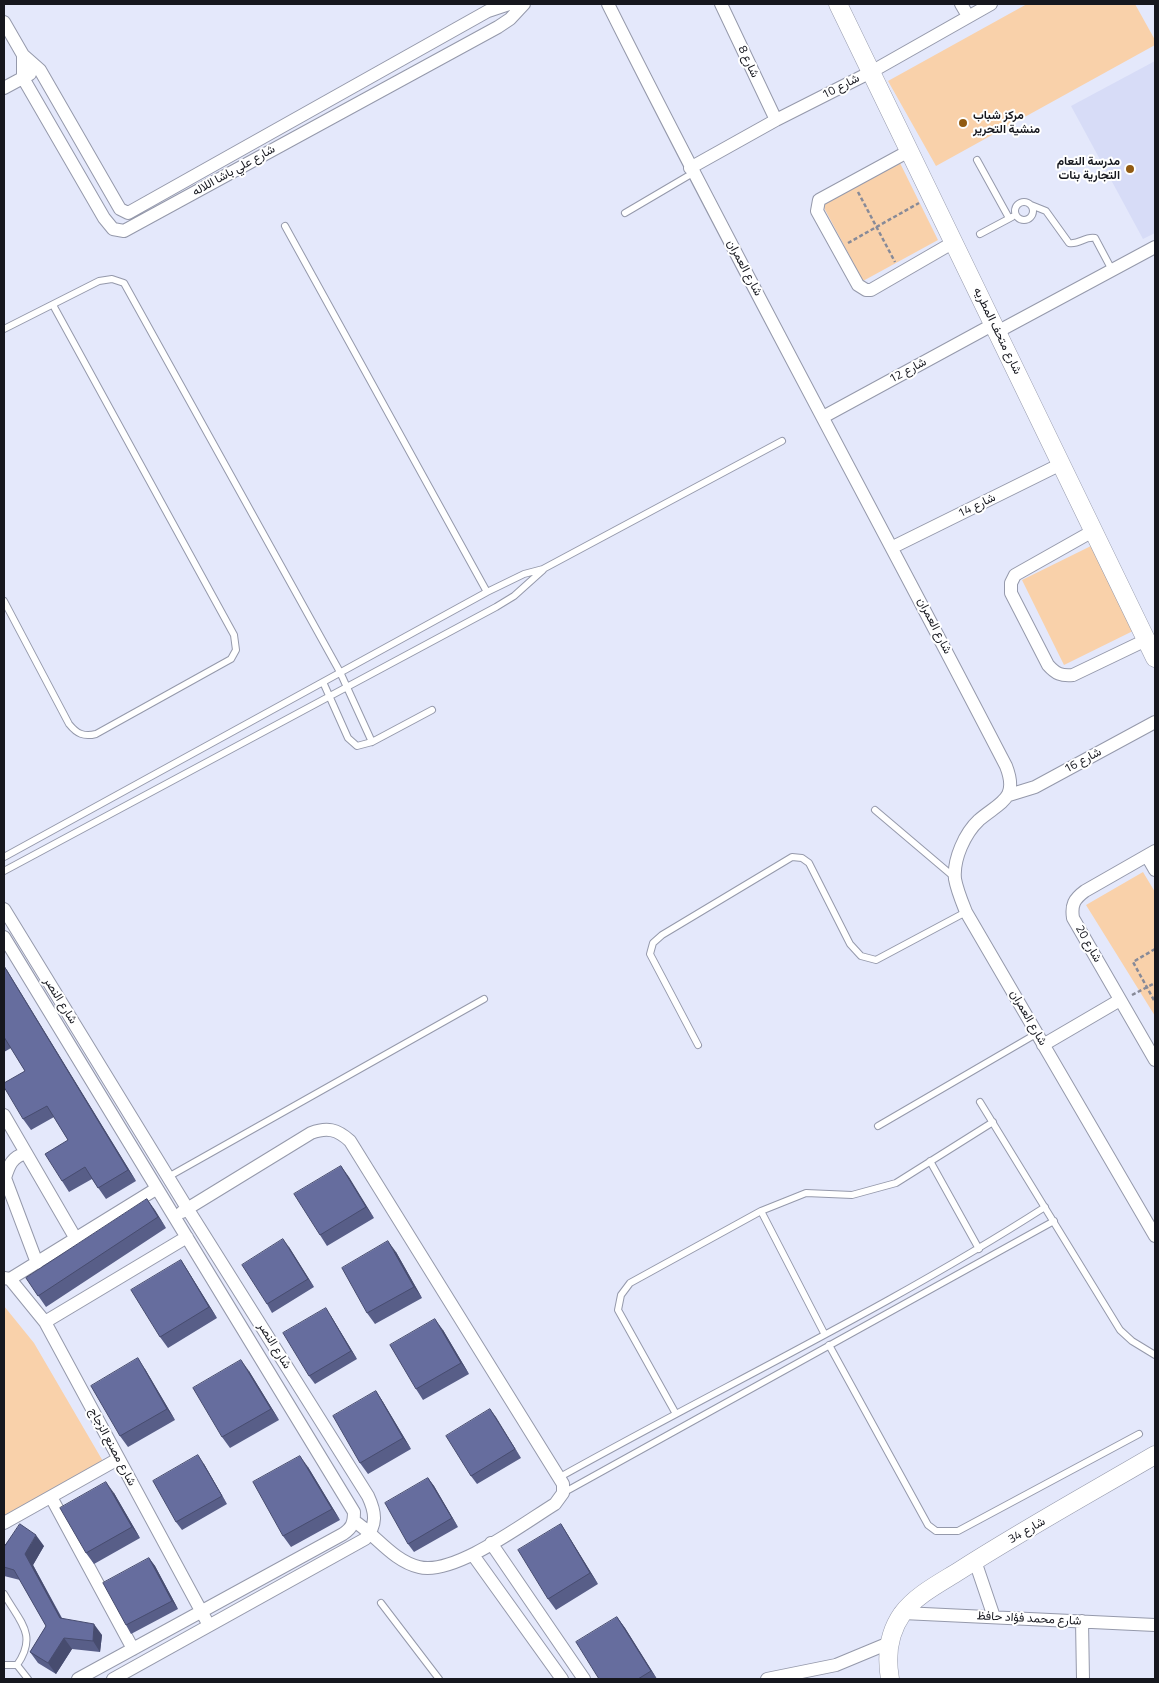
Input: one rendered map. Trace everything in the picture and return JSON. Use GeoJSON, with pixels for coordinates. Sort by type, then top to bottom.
{"type":"FeatureCollection","features":[{"type":"Feature","properties":{"kind":"street","name":"شارع علي باشا اللاله"},"geometry":{"type":"LineString","coordinates":[[4,22],[23,55],[40,70],[120,209],[128,213],[488,12],[509,4]]}},
{"type":"Feature","properties":{"kind":"street","name":"شارع علي باشا اللاله"},"geometry":{"type":"LineString","coordinates":[[23,55],[23,78],[104,218],[113,229],[124,231],[498,27],[510,19],[524,4]]}},
{"type":"Feature","properties":{"kind":"street","name":"شارع العمران"},"geometry":{"type":"LineString","coordinates":[[608,4],[692,171],[893,547],[1006,766],[1012,780],[1009,795],[999,806],[979,821],[965,838],[957,857],[955,878],[966,912],[1154,1232]]}},
{"type":"Feature","properties":{"kind":"street","name":"شارع 8"},"geometry":{"type":"LineString","coordinates":[[721,4],[776,120]]}},
{"type":"Feature","properties":{"kind":"street","name":"شارع متحف المطريه"},"geometry":{"type":"LineString","coordinates":[[838,4],[1155,658]]}},
{"type":"Feature","properties":{"kind":"street"},"geometry":{"type":"LineString","coordinates":[[961,4],[968,16]]}},
{"type":"Feature","properties":{"kind":"street","name":"شارع 10"},"geometry":{"type":"LineString","coordinates":[[692,171],[776,120],[871,72],[991,4]]}},
{"type":"Feature","properties":{"kind":"street"},"geometry":{"type":"LineString","coordinates":[[4,88],[40,70]]}},
{"type":"Feature","properties":{"kind":"street"},"geometry":{"type":"LineString","coordinates":[[64,149],[80,140]]}},
{"type":"Feature","properties":{"kind":"street"},"geometry":{"type":"LineString","coordinates":[[909,151],[819,200],[817,211],[861,289],[870,290],[954,242]]}},
{"type":"Feature","properties":{"kind":"street","name":"شارع 12"},"geometry":{"type":"LineString","coordinates":[[823,417],[1155,247]]}},
{"type":"Feature","properties":{"kind":"street","name":"شارع 14"},"geometry":{"type":"LineString","coordinates":[[893,547],[1061,464]]}},
{"type":"Feature","properties":{"kind":"street"},"geometry":{"type":"LineString","coordinates":[[1094,530],[1015,575],[1011,583],[1011,593],[1048,665],[1054,672],[1063,676],[1073,675],[1146,640]]}},
{"type":"Feature","properties":{"kind":"street","name":"شارع 16"},"geometry":{"type":"LineString","coordinates":[[1009,795],[1035,786],[1155,722]]}},
{"type":"Feature","properties":{"kind":"street","name":"شارع 20"},"geometry":{"type":"LineString","coordinates":[[1155,870],[1151,853],[1080,894],[1072,907],[1073,918],[1155,1060]]}},
{"type":"Feature","properties":{"kind":"street","name":"شارع النصر"},"geometry":{"type":"LineString","coordinates":[[4,909],[187,1208],[368,1496],[375,1514],[371,1532]]}},
{"type":"Feature","properties":{"kind":"street","name":"شارع النصر"},"geometry":{"type":"LineString","coordinates":[[4,937],[156,1189],[350,1504],[354,1512],[354,1521]]}},
{"type":"Feature","properties":{"kind":"street"},"geometry":{"type":"LineString","coordinates":[[1040,1039],[1121,1000]]}},
{"type":"Feature","properties":{"kind":"street"},"geometry":{"type":"LineString","coordinates":[[4,1115],[76,1239]]}},
{"type":"Feature","properties":{"kind":"street"},"geometry":{"type":"LineString","coordinates":[[78,1679],[342,1534],[350,1529],[354,1521],[371,1532],[393,1553],[419,1567],[435,1568],[473,1555],[555,1504],[563,1493],[563,1484],[560,1476],[350,1141],[342,1134],[332,1130],[321,1129],[311,1132],[174,1217]]}},
{"type":"Feature","properties":{"kind":"street"},"geometry":{"type":"LineString","coordinates":[[26,1153],[16,1155],[9,1165],[5,1178],[37,1263]]}},
{"type":"Feature","properties":{"kind":"street"},"geometry":{"type":"LineString","coordinates":[[7,1279],[37,1263],[156,1189]]}},
{"type":"Feature","properties":{"kind":"street"},"geometry":{"type":"LineString","coordinates":[[45,1322],[187,1237]]}},
{"type":"Feature","properties":{"kind":"street","name":"شارع مصنع الزجاج"},"geometry":{"type":"LineString","coordinates":[[7,1279],[45,1322],[209,1627]]}},
{"type":"Feature","properties":{"kind":"street","name":"شارع 34"},"geometry":{"type":"LineString","coordinates":[[889,1643],[894,1627],[903,1613],[921,1595],[1155,1455]]}},
{"type":"Feature","properties":{"kind":"street"},"geometry":{"type":"LineString","coordinates":[[4,1523],[118,1458]]}},
{"type":"Feature","properties":{"kind":"street"},"geometry":{"type":"LineString","coordinates":[[51,1497],[133,1649]]}},
{"type":"Feature","properties":{"kind":"street"},"geometry":{"type":"LineString","coordinates":[[113,1679],[357,1544],[371,1532]]}},
{"type":"Feature","properties":{"kind":"street"},"geometry":{"type":"LineString","coordinates":[[491,1543],[584,1679]]}},
{"type":"Feature","properties":{"kind":"street"},"geometry":{"type":"LineString","coordinates":[[473,1555],[562,1679]]}},
{"type":"Feature","properties":{"kind":"street"},"geometry":{"type":"LineString","coordinates":[[975,1561],[994,1617]]}},
{"type":"Feature","properties":{"kind":"street","name":"شارع محمد فؤاد حافظ"},"geometry":{"type":"LineString","coordinates":[[903,1613],[1155,1626]]}},
{"type":"Feature","properties":{"kind":"street"},"geometry":{"type":"LineString","coordinates":[[1082,1621],[1083,1679]]}},
{"type":"Feature","properties":{"kind":"street"},"geometry":{"type":"LineString","coordinates":[[767,1679],[792,1677],[836,1665],[889,1643],[887,1662],[890,1679]]}},
{"type":"Feature","properties":{"kind":"lane"},"geometry":{"type":"LineString","coordinates":[[978,160],[1009,218]]}},
{"type":"Feature","properties":{"kind":"lane"},"geometry":{"type":"LineString","coordinates":[[625,213],[692,171]]}},
{"type":"Feature","properties":{"kind":"lane"},"geometry":{"type":"LineString","coordinates":[[1016,215],[1018,204],[1025,202],[1046,211],[1069,243],[1073,244],[1089,237],[1094,238],[1112,270]]}},
{"type":"Feature","properties":{"kind":"lane"},"geometry":{"type":"LineString","coordinates":[[1016,215],[1022,220],[1029,219],[1034,213],[1031,205]]}},
{"type":"Feature","properties":{"kind":"lane"},"geometry":{"type":"LineString","coordinates":[[980,234],[1016,215]]}},
{"type":"Feature","properties":{"kind":"lane"},"geometry":{"type":"LineString","coordinates":[[285,226],[487,592]]}},
{"type":"Feature","properties":{"kind":"lane"},"geometry":{"type":"LineString","coordinates":[[4,329],[99,282],[112,279],[124,283],[340,672],[372,742]]}},
{"type":"Feature","properties":{"kind":"lane"},"geometry":{"type":"LineString","coordinates":[[4,602],[69,724],[78,733],[84,735],[96,734],[231,659],[236,650],[234,635],[52,305]]}},
{"type":"Feature","properties":{"kind":"lane"},"geometry":{"type":"LineString","coordinates":[[4,857],[487,592],[524,574],[543,569],[782,441]]}},
{"type":"Feature","properties":{"kind":"lane"},"geometry":{"type":"LineString","coordinates":[[4,871],[496,607],[519,592],[543,569]]}},
{"type":"Feature","properties":{"kind":"lane"},"geometry":{"type":"LineString","coordinates":[[323,682],[352,743],[357,746],[363,746],[372,742],[432,710]]}},
{"type":"Feature","properties":{"kind":"lane"},"geometry":{"type":"LineString","coordinates":[[875,810],[955,878]]}},
{"type":"Feature","properties":{"kind":"lane"},"geometry":{"type":"LineString","coordinates":[[698,1045],[650,954],[653,943],[662,934],[792,856],[802,858],[809,863],[850,944],[861,956],[876,960],[966,912]]}},
{"type":"Feature","properties":{"kind":"lane"},"geometry":{"type":"LineString","coordinates":[[168,1177],[484,999]]}},
{"type":"Feature","properties":{"kind":"lane"},"geometry":{"type":"LineString","coordinates":[[878,1126],[1040,1039]]}},
{"type":"Feature","properties":{"kind":"lane"},"geometry":{"type":"LineString","coordinates":[[980,1102],[1120,1330],[1132,1341],[1155,1355]]}},
{"type":"Feature","properties":{"kind":"lane"},"geometry":{"type":"LineString","coordinates":[[676,1414],[618,1310],[621,1295],[630,1283],[761,1211],[806,1193],[852,1195],[896,1183],[993,1122]]}},
{"type":"Feature","properties":{"kind":"lane"},"geometry":{"type":"LineString","coordinates":[[930,1161],[979,1250]]}},
{"type":"Feature","properties":{"kind":"lane"},"geometry":{"type":"LineString","coordinates":[[560,1476],[979,1250],[1045,1207]]}},
{"type":"Feature","properties":{"kind":"lane"},"geometry":{"type":"LineString","coordinates":[[761,1211],[824,1333]]}},
{"type":"Feature","properties":{"kind":"lane"},"geometry":{"type":"LineString","coordinates":[[563,1493],[1054,1221]]}},
{"type":"Feature","properties":{"kind":"lane"},"geometry":{"type":"LineString","coordinates":[[829,1345],[928,1525],[936,1530],[958,1531],[1139,1434]]}},
{"type":"Feature","properties":{"kind":"lane"},"geometry":{"type":"LineString","coordinates":[[4,1594],[27,1634],[28,1643],[17,1665]]}},
{"type":"Feature","properties":{"kind":"lane"},"geometry":{"type":"LineString","coordinates":[[381,1603],[439,1679]]}},
{"type":"Feature","properties":{"kind":"lane"},"geometry":{"type":"LineString","coordinates":[[4,1665],[17,1665]]}},
{"type":"Feature","properties":{"kind":"lane"},"geometry":{"type":"LineString","coordinates":[[17,1665],[28,1679]]}},
{"type":"Feature","properties":{"kind":"path"},"geometry":{"type":"LineString","coordinates":[[852,182],[901,272]]}},
{"type":"Feature","properties":{"kind":"path"},"geometry":{"type":"LineString","coordinates":[[838,249],[932,196]]}},
{"type":"Feature","properties":{"kind":"path"},"geometry":{"type":"LineString","coordinates":[[1155,949],[1132,962],[1155,1002]]}},
{"type":"Feature","properties":{"kind":"path"},"geometry":{"type":"LineString","coordinates":[[1121,1000],[1155,983]]}},
{"type":"Feature","properties":{"kind":"shaded area","name":"مركز شباب منشية التحرير"},"geometry":{"type":"Polygon","coordinates":[[[1027,4],[1135,4],[1155,40],[1155,45],[936,166],[888,81],[1027,4]]]}},
{"type":"Feature","properties":{"kind":"shaded area","name":"مدرسة النعام التجارية بنات"},"geometry":{"type":"Polygon","coordinates":[[[1155,61],[1155,233],[1143,239],[1071,106],[1155,61]]]}},
{"type":"Feature","properties":{"kind":"shaded area"},"geometry":{"type":"Polygon","coordinates":[[[900,163],[938,240],[863,281],[822,204],[900,163]]]}},
{"type":"Feature","properties":{"kind":"shaded area"},"geometry":{"type":"Polygon","coordinates":[[[1095,544],[1137,629],[1064,665],[1022,580],[1095,544]]]}},
{"type":"Feature","properties":{"kind":"shaded area"},"geometry":{"type":"Polygon","coordinates":[[[1143,872],[1155,892],[1155,1016],[1086,905],[1143,872]]]}},
{"type":"Feature","properties":{"kind":"shaded area"},"geometry":{"type":"Polygon","coordinates":[[[4,1306],[34,1343],[104,1463],[4,1520],[4,1306]]]}},
{"type":"Feature","properties":{"kind":"building"},"geometry":{"type":"Polygon","coordinates":[[[4,966],[128,1170],[98,1188],[85,1167],[62,1181],[45,1154],[68,1140],[47,1106],[23,1119],[4,1087],[4,1083],[25,1071],[4,1037],[4,966]]]}},
{"type":"Feature","properties":{"kind":"building"},"geometry":{"type":"Polygon","coordinates":[[[341,1166],[366,1207],[320,1235],[294,1194],[341,1166]]]}},
{"type":"Feature","properties":{"kind":"building"},"geometry":{"type":"Polygon","coordinates":[[[147,1199],[158,1217],[38,1296],[26,1278],[147,1199]]]}},
{"type":"Feature","properties":{"kind":"building"},"geometry":{"type":"Polygon","coordinates":[[[283,1239],[308,1279],[267,1304],[242,1265],[283,1239]]]}},
{"type":"Feature","properties":{"kind":"building"},"geometry":{"type":"Polygon","coordinates":[[[388,1241],[414,1287],[367,1313],[342,1268],[388,1241]]]}},
{"type":"Feature","properties":{"kind":"building"},"geometry":{"type":"Polygon","coordinates":[[[181,1260],[209,1307],[160,1337],[131,1290],[181,1260]]]}},
{"type":"Feature","properties":{"kind":"building"},"geometry":{"type":"Polygon","coordinates":[[[326,1308],[351,1351],[309,1376],[283,1333],[326,1308]]]}},
{"type":"Feature","properties":{"kind":"building"},"geometry":{"type":"Polygon","coordinates":[[[435,1319],[461,1363],[416,1389],[390,1345],[435,1319]]]}},
{"type":"Feature","properties":{"kind":"building"},"geometry":{"type":"Polygon","coordinates":[[[138,1358],[167,1409],[120,1436],[91,1386],[138,1358]]]}},
{"type":"Feature","properties":{"kind":"building"},"geometry":{"type":"Polygon","coordinates":[[[241,1360],[271,1409],[222,1437],[193,1388],[241,1360]]]}},
{"type":"Feature","properties":{"kind":"building"},"geometry":{"type":"Polygon","coordinates":[[[376,1391],[403,1438],[360,1463],[333,1416],[376,1391]]]}},
{"type":"Feature","properties":{"kind":"building"},"geometry":{"type":"Polygon","coordinates":[[[490,1409],[515,1449],[471,1476],[446,1436],[490,1409]]]}},
{"type":"Feature","properties":{"kind":"building"},"geometry":{"type":"Polygon","coordinates":[[[198,1455],[222,1496],[176,1522],[153,1481],[198,1455]]]}},
{"type":"Feature","properties":{"kind":"building"},"geometry":{"type":"Polygon","coordinates":[[[300,1456],[332,1509],[283,1536],[253,1482],[300,1456]]]}},
{"type":"Feature","properties":{"kind":"building"},"geometry":{"type":"Polygon","coordinates":[[[428,1478],[452,1518],[408,1544],[385,1503],[428,1478]]]}},
{"type":"Feature","properties":{"kind":"building"},"geometry":{"type":"Polygon","coordinates":[[[106,1482],[132,1527],[86,1553],[60,1508],[106,1482]]]}},
{"type":"Feature","properties":{"kind":"building"},"geometry":{"type":"Polygon","coordinates":[[[20,1524],[36,1535],[25,1554],[60,1618],[94,1624],[93,1641],[64,1638],[48,1663],[30,1652],[46,1626],[14,1570],[4,1567],[4,1544],[20,1524]]]}},
{"type":"Feature","properties":{"kind":"building"},"geometry":{"type":"Polygon","coordinates":[[[561,1524],[590,1573],[548,1599],[518,1550],[561,1524]]]}},
{"type":"Feature","properties":{"kind":"building"},"geometry":{"type":"Polygon","coordinates":[[[149,1558],[172,1601],[126,1625],[103,1583],[149,1558]]]}},
{"type":"Feature","properties":{"kind":"building"},"geometry":{"type":"Polygon","coordinates":[[[617,1617],[651,1671],[638,1679],[599,1679],[576,1642],[617,1617]]]}},
{"type":"Feature","properties":{"kind":"place","name":"مركز شباب منشية التحرير"},"geometry":{"type":"Point","coordinates":[963,123]}},
{"type":"Feature","properties":{"kind":"place","name":"مدرسة النعام التجارية بنات"},"geometry":{"type":"Point","coordinates":[1130,169]}}]}
